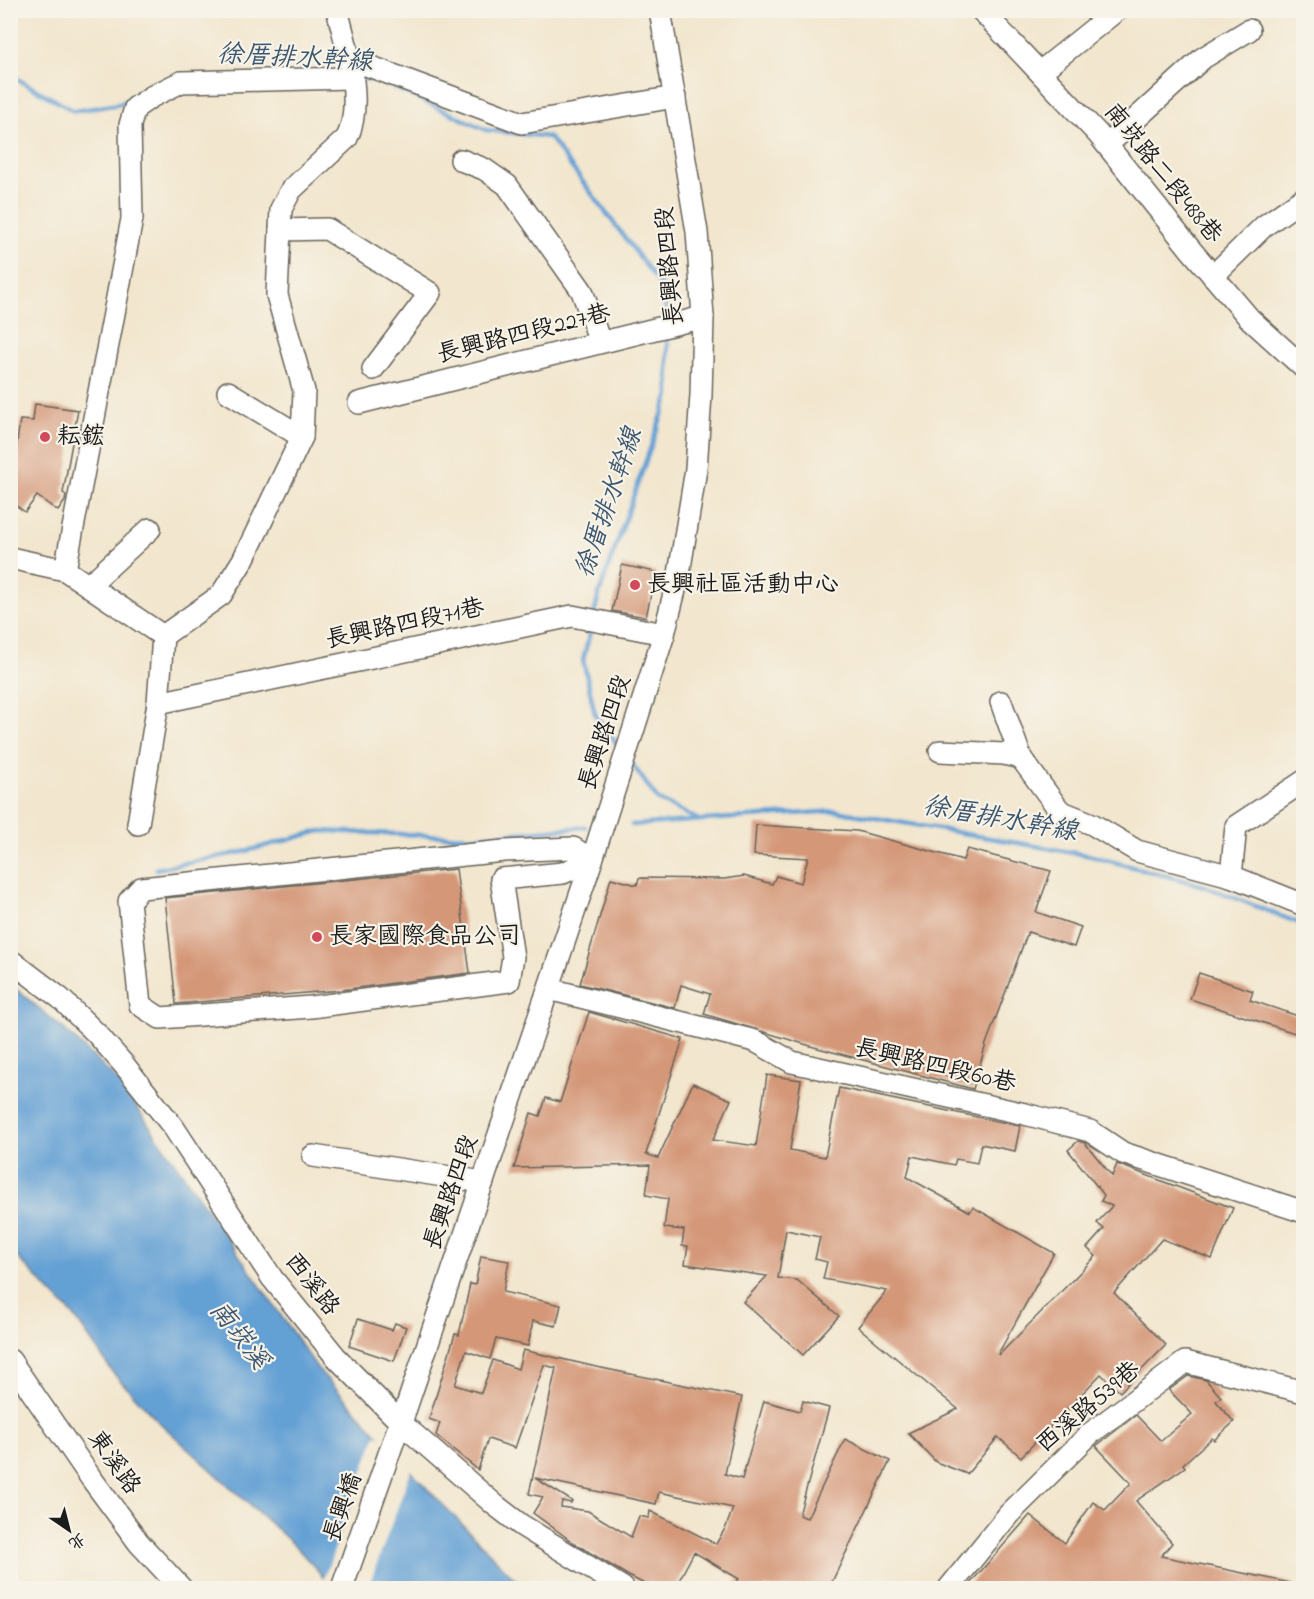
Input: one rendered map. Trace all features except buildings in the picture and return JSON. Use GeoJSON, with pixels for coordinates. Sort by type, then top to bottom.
{"type":"FeatureCollection","features":[{"type":"Feature","properties":{"kind":"street"},"geometry":{"type":"LineString","coordinates":[[163,636],[221,595],[243,560],[302,437],[304,391],[277,295],[281,209],[291,190],[347,138],[352,128],[354,107],[351,68],[337,10]]}},
{"type":"Feature","properties":{"kind":"street","name":"長興路四段"},"geometry":{"type":"LineString","coordinates":[[394,1444],[592,860],[664,634],[679,574],[696,470],[701,395],[702,317],[697,232],[660,10]]}},
{"type":"Feature","properties":{"kind":"street","name":"南崁路二段488巷"},"geometry":{"type":"LineString","coordinates":[[981,10],[1107,145],[1250,319],[1304,368]]}},
{"type":"Feature","properties":{"kind":"street"},"geometry":{"type":"LineString","coordinates":[[1040,72],[1117,10]]}},
{"type":"Feature","properties":{"kind":"street"},"geometry":{"type":"LineString","coordinates":[[1107,145],[1203,58],[1249,30]]}},
{"type":"Feature","properties":{"kind":"street"},"geometry":{"type":"LineString","coordinates":[[65,570],[132,219],[130,125],[135,108],[181,82],[351,68],[522,123],[675,97]]}},
{"type":"Feature","properties":{"kind":"street"},"geometry":{"type":"LineString","coordinates":[[461,160],[484,169],[507,185],[582,291],[600,342]]}},
{"type":"Feature","properties":{"kind":"street"},"geometry":{"type":"LineString","coordinates":[[1213,276],[1264,226],[1304,198]]}},
{"type":"Feature","properties":{"kind":"street"},"geometry":{"type":"LineString","coordinates":[[280,230],[327,229],[430,293],[372,369]]}},
{"type":"Feature","properties":{"kind":"street","name":"長興路四段227巷"},"geometry":{"type":"LineString","coordinates":[[359,403],[702,317]]}},
{"type":"Feature","properties":{"kind":"street"},"geometry":{"type":"LineString","coordinates":[[228,392],[302,437]]}},
{"type":"Feature","properties":{"kind":"street"},"geometry":{"type":"LineString","coordinates":[[88,586],[150,528]]}},
{"type":"Feature","properties":{"kind":"street"},"geometry":{"type":"LineString","coordinates":[[10,558],[65,570],[163,636]]}},
{"type":"Feature","properties":{"kind":"street","name":"長興路四段71巷"},"geometry":{"type":"LineString","coordinates":[[158,703],[572,616],[664,634]]}},
{"type":"Feature","properties":{"kind":"street"},"geometry":{"type":"LineString","coordinates":[[138,824],[158,703],[163,636]]}},
{"type":"Feature","properties":{"kind":"street"},"geometry":{"type":"LineString","coordinates":[[1001,702],[1022,758],[1060,811],[1092,824],[1137,851],[1231,876],[1304,905]]}},
{"type":"Feature","properties":{"kind":"street"},"geometry":{"type":"LineString","coordinates":[[940,751],[1004,754],[1022,758]]}},
{"type":"Feature","properties":{"kind":"street"},"geometry":{"type":"LineString","coordinates":[[1231,876],[1236,826],[1304,781]]}},
{"type":"Feature","properties":{"kind":"street"},"geometry":{"type":"LineString","coordinates":[[495,852],[513,957],[509,981],[311,1007],[160,1018],[140,1005],[129,901],[141,888],[495,852],[573,848],[592,860]]}},
{"type":"Feature","properties":{"kind":"street"},"geometry":{"type":"LineString","coordinates":[[501,879],[563,873],[592,860]]}},
{"type":"Feature","properties":{"kind":"street","name":"西溪路"},"geometry":{"type":"LineString","coordinates":[[10,960],[60,998],[125,1066],[174,1128],[272,1278],[336,1357],[401,1423],[521,1525],[623,1588]]}},
{"type":"Feature","properties":{"kind":"street","name":"長興路四段60巷"},"geometry":{"type":"LineString","coordinates":[[549,989],[755,1041],[792,1062],[1025,1114],[1090,1131],[1123,1153],[1304,1212]]}},
{"type":"Feature","properties":{"kind":"street"},"geometry":{"type":"LineString","coordinates":[[313,1156],[483,1182]]}},
{"type":"Feature","properties":{"kind":"street","name":"東溪路"},"geometry":{"type":"LineString","coordinates":[[10,1360],[139,1543],[181,1588]]}},
{"type":"Feature","properties":{"kind":"street","name":"西溪路539巷"},"geometry":{"type":"LineString","coordinates":[[949,1588],[1009,1514],[1091,1433],[1185,1362],[1304,1392]]}},
{"type":"Feature","properties":{"kind":"street","name":"長興橋"},"geometry":{"type":"LineString","coordinates":[[342,1588],[394,1444]]}},
{"type":"Feature","properties":{"kind":"water","name":"南崁溪"},"geometry":{"type":"Polygon","coordinates":[[[10,984],[64,1029],[119,1082],[318,1369],[423,1484],[514,1578],[528,1588],[334,1588],[294,1545],[160,1423],[114,1374],[74,1316],[11,1251],[10,984]]]}},
{"type":"Feature","properties":{"kind":"pier"},"geometry":{"type":"Polygon","coordinates":[[[376,1435],[385,1438],[412,1468],[368,1588],[330,1588],[323,1581],[376,1435]]]}},
{"type":"Feature","properties":{"kind":"waterway","name":"徐厝排水幹線"},"geometry":{"type":"LineString","coordinates":[[10,75],[74,111],[120,104],[135,96]]}},
{"type":"Feature","properties":{"kind":"waterway","name":"徐厝排水幹線"},"geometry":{"type":"LineString","coordinates":[[359,79],[378,80],[486,130],[549,137],[665,291],[666,320]]}},
{"type":"Feature","properties":{"kind":"waterway","name":"徐厝排水幹線"},"geometry":{"type":"LineString","coordinates":[[594,614],[669,395],[667,332]]}},
{"type":"Feature","properties":{"kind":"waterway","name":"徐厝排水幹線"},"geometry":{"type":"LineString","coordinates":[[592,625],[583,660],[595,714],[621,750]]}},
{"type":"Feature","properties":{"kind":"waterway","name":"徐厝排水幹線"},"geometry":{"type":"LineString","coordinates":[[630,761],[658,800],[699,820]]}},
{"type":"Feature","properties":{"kind":"waterway","name":"徐厝排水幹線"},"geometry":{"type":"LineString","coordinates":[[632,825],[836,811],[1092,856],[1204,886],[1304,925]]}},
{"type":"Feature","properties":{"kind":"waterway"},"geometry":{"type":"LineString","coordinates":[[156,869],[243,852],[320,831],[472,837],[585,827]]}},
{"type":"Feature","properties":{"kind":"place","name":"耘鋐"},"geometry":{"type":"Point","coordinates":[45,437]}},
{"type":"Feature","properties":{"kind":"place","name":"長興社區活動中心"},"geometry":{"type":"Point","coordinates":[635,585]}},
{"type":"Feature","properties":{"kind":"place","name":"長家國際食品公司"},"geometry":{"type":"Point","coordinates":[317,937]}}]}
